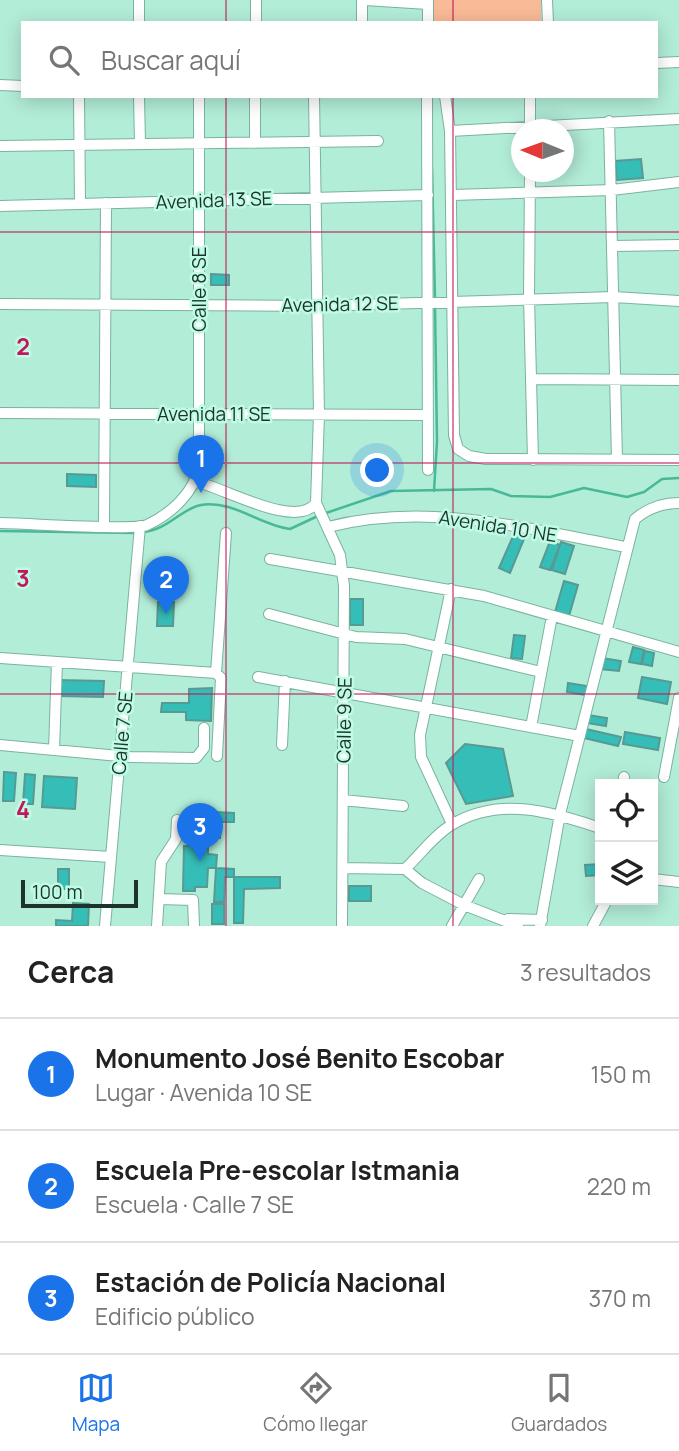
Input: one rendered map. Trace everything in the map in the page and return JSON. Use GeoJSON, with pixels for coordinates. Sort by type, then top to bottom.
{"type":"FeatureCollection","features":[{"type":"Feature","properties":{"kind":"street"},"geometry":{"type":"LineString","coordinates":[[139,0],[139,21]]}},
{"type":"Feature","properties":{"kind":"street"},"geometry":{"type":"LineString","coordinates":[[256,0],[256,21]]}},
{"type":"Feature","properties":{"kind":"street"},"geometry":{"type":"LineString","coordinates":[[362,21],[364,0],[428,2],[428,21]]}},
{"type":"Feature","properties":{"kind":"street"},"geometry":{"type":"LineString","coordinates":[[547,0],[548,21]]}},
{"type":"Feature","properties":{"kind":"street"},"geometry":{"type":"LineString","coordinates":[[658,63],[679,62]]}},
{"type":"Feature","properties":{"kind":"street"},"geometry":{"type":"LineString","coordinates":[[0,85],[21,86]]}},
{"type":"Feature","properties":{"kind":"street"},"geometry":{"type":"LineString","coordinates":[[79,98],[80,204]]}},
{"type":"Feature","properties":{"kind":"street"},"geometry":{"type":"LineString","coordinates":[[139,98],[139,144]]}},
{"type":"Feature","properties":{"kind":"street","name":"Calle 8 SE"},"geometry":{"type":"LineString","coordinates":[[197,482],[200,414],[199,98]]}},
{"type":"Feature","properties":{"kind":"street"},"geometry":{"type":"LineString","coordinates":[[255,98],[255,143]]}},
{"type":"Feature","properties":{"kind":"street","name":"Calle 9 SE"},"geometry":{"type":"LineString","coordinates":[[314,98],[321,514],[340,555],[343,573],[345,694],[342,926]]}},
{"type":"Feature","properties":{"kind":"street"},"geometry":{"type":"LineString","coordinates":[[427,98],[428,195],[438,302],[458,449],[469,456],[486,458],[679,460]]}},
{"type":"Feature","properties":{"kind":"street"},"geometry":{"type":"LineString","coordinates":[[428,470],[428,415],[438,302],[452,195],[450,131],[445,98]]}},
{"type":"Feature","properties":{"kind":"street"},"geometry":{"type":"LineString","coordinates":[[530,98],[530,119]]}},
{"type":"Feature","properties":{"kind":"street"},"geometry":{"type":"LineString","coordinates":[[574,124],[679,119]]}},
{"type":"Feature","properties":{"kind":"street"},"geometry":{"type":"LineString","coordinates":[[609,121],[617,459]]}},
{"type":"Feature","properties":{"kind":"street"},"geometry":{"type":"LineString","coordinates":[[450,131],[511,129]]}},
{"type":"Feature","properties":{"kind":"street"},"geometry":{"type":"LineString","coordinates":[[0,146],[378,141]]}},
{"type":"Feature","properties":{"kind":"street"},"geometry":{"type":"LineString","coordinates":[[530,182],[529,298],[533,460]]}},
{"type":"Feature","properties":{"kind":"street"},"geometry":{"type":"LineString","coordinates":[[452,195],[612,190],[679,182]]}},
{"type":"Feature","properties":{"kind":"street","name":"Avenida 13 SE"},"geometry":{"type":"LineString","coordinates":[[0,206],[428,195]]}},
{"type":"Feature","properties":{"kind":"street"},"geometry":{"type":"LineString","coordinates":[[104,525],[106,203]]}},
{"type":"Feature","properties":{"kind":"street"},"geometry":{"type":"LineString","coordinates":[[613,246],[679,244]]}},
{"type":"Feature","properties":{"kind":"street","name":"Avenida 12 SE"},"geometry":{"type":"LineString","coordinates":[[0,304],[317,306],[614,297],[679,302]]}},
{"type":"Feature","properties":{"kind":"street"},"geometry":{"type":"LineString","coordinates":[[532,379],[679,380]]}},
{"type":"Feature","properties":{"kind":"street","name":"Avenida 11 SE"},"geometry":{"type":"LineString","coordinates":[[0,413],[428,415]]}},
{"type":"Feature","properties":{"kind":"street"},"geometry":{"type":"LineString","coordinates":[[0,523],[104,525],[140,533],[197,482]]}},
{"type":"Feature","properties":{"kind":"street","name":"Avenida 10 NE"},"geometry":{"type":"LineString","coordinates":[[197,482],[284,513],[458,517],[626,547]]}},
{"type":"Feature","properties":{"kind":"street"},"geometry":{"type":"LineString","coordinates":[[498,918],[541,923],[560,814],[635,519],[663,503],[679,503]]}},
{"type":"Feature","properties":{"kind":"street","name":"Calle 7 SE"},"geometry":{"type":"LineString","coordinates":[[105,926],[140,533]]}},
{"type":"Feature","properties":{"kind":"street"},"geometry":{"type":"LineString","coordinates":[[216,673],[226,533]]}},
{"type":"Feature","properties":{"kind":"street"},"geometry":{"type":"LineString","coordinates":[[270,559],[451,589],[679,652]]}},
{"type":"Feature","properties":{"kind":"street"},"geometry":{"type":"LineString","coordinates":[[451,589],[420,735],[421,757],[452,824]]}},
{"type":"Feature","properties":{"kind":"street"},"geometry":{"type":"LineString","coordinates":[[270,614],[345,634],[405,639],[541,672]]}},
{"type":"Feature","properties":{"kind":"street"},"geometry":{"type":"LineString","coordinates":[[531,726],[552,615]]}},
{"type":"Feature","properties":{"kind":"street"},"geometry":{"type":"LineString","coordinates":[[0,658],[216,673],[221,678],[218,756]]}},
{"type":"Feature","properties":{"kind":"street"},"geometry":{"type":"LineString","coordinates":[[54,750],[57,662]]}},
{"type":"Feature","properties":{"kind":"street"},"geometry":{"type":"LineString","coordinates":[[258,677],[580,736]]}},
{"type":"Feature","properties":{"kind":"street"},"geometry":{"type":"LineString","coordinates":[[282,745],[285,681]]}},
{"type":"Feature","properties":{"kind":"street"},"geometry":{"type":"LineString","coordinates":[[664,777],[679,698]]}},
{"type":"Feature","properties":{"kind":"street"},"geometry":{"type":"LineString","coordinates":[[0,745],[120,756],[196,758],[204,748],[204,728]]}},
{"type":"Feature","properties":{"kind":"street"},"geometry":{"type":"LineString","coordinates":[[343,800],[403,806]]}},
{"type":"Feature","properties":{"kind":"street"},"geometry":{"type":"LineString","coordinates":[[405,869],[452,824],[506,807],[560,814],[595,826]]}},
{"type":"Feature","properties":{"kind":"street"},"geometry":{"type":"LineString","coordinates":[[158,926],[161,862],[176,839],[177,820]]}},
{"type":"Feature","properties":{"kind":"street"},"geometry":{"type":"LineString","coordinates":[[0,850],[111,857]]}},
{"type":"Feature","properties":{"kind":"street"},"geometry":{"type":"LineString","coordinates":[[343,868],[405,869],[422,883],[464,905],[518,926]]}},
{"type":"Feature","properties":{"kind":"street"},"geometry":{"type":"LineString","coordinates":[[452,926],[479,879]]}},
{"type":"Feature","properties":{"kind":"street"},"geometry":{"type":"LineString","coordinates":[[658,880],[679,882]]}},
{"type":"Feature","properties":{"kind":"street"},"geometry":{"type":"LineString","coordinates":[[159,899],[193,900],[194,926]]}},
{"type":"Feature","properties":{"kind":"street"},"geometry":{"type":"LineString","coordinates":[[593,926],[604,905]]}},
{"type":"Feature","properties":{"kind":"shaded area"},"geometry":{"type":"Polygon","coordinates":[[[431,0],[541,0],[541,21],[432,21],[431,0]]]}},
{"type":"Feature","properties":{"kind":"building"},"geometry":{"type":"Polygon","coordinates":[[[641,159],[643,178],[617,180],[615,161],[641,159]]]}},
{"type":"Feature","properties":{"kind":"building"},"geometry":{"type":"Polygon","coordinates":[[[211,274],[229,275],[229,285],[211,285],[211,274]]]}},
{"type":"Feature","properties":{"kind":"building"},"geometry":{"type":"Polygon","coordinates":[[[67,474],[96,475],[96,487],[67,486],[67,474]]]}},
{"type":"Feature","properties":{"kind":"building"},"geometry":{"type":"Polygon","coordinates":[[[514,534],[524,539],[510,573],[499,568],[514,534]]]}},
{"type":"Feature","properties":{"kind":"building"},"geometry":{"type":"Polygon","coordinates":[[[550,541],[560,545],[550,570],[540,567],[550,541]]]}},
{"type":"Feature","properties":{"kind":"building"},"geometry":{"type":"Polygon","coordinates":[[[561,542],[574,546],[565,574],[552,570],[561,542]]]}},
{"type":"Feature","properties":{"kind":"building"},"geometry":{"type":"Polygon","coordinates":[[[564,581],[578,585],[569,616],[555,612],[564,581]]]}},
{"type":"Feature","properties":{"kind":"building"},"geometry":{"type":"Polygon","coordinates":[[[350,599],[363,599],[363,625],[350,625],[350,599]]]}},
{"type":"Feature","properties":{"kind":"building"},"geometry":{"type":"Polygon","coordinates":[[[158,602],[174,602],[173,626],[157,626],[158,602]]]}},
{"type":"Feature","properties":{"kind":"building"},"geometry":{"type":"Polygon","coordinates":[[[514,635],[525,636],[522,659],[511,658],[514,635]]]}},
{"type":"Feature","properties":{"kind":"building"},"geometry":{"type":"Polygon","coordinates":[[[633,647],[644,650],[641,664],[629,662],[633,647]]]}},
{"type":"Feature","properties":{"kind":"building"},"geometry":{"type":"Polygon","coordinates":[[[645,651],[654,653],[652,666],[642,664],[645,651]]]}},
{"type":"Feature","properties":{"kind":"building"},"geometry":{"type":"Polygon","coordinates":[[[602,658],[621,661],[619,671],[600,669],[602,658]]]}},
{"type":"Feature","properties":{"kind":"building"},"geometry":{"type":"Polygon","coordinates":[[[642,677],[671,682],[667,704],[638,698],[642,677]]]}},
{"type":"Feature","properties":{"kind":"building"},"geometry":{"type":"Polygon","coordinates":[[[58,680],[104,681],[103,697],[58,696],[58,680]]]}},
{"type":"Feature","properties":{"kind":"building"},"geometry":{"type":"Polygon","coordinates":[[[568,683],[587,686],[586,695],[567,692],[568,683]]]}},
{"type":"Feature","properties":{"kind":"building"},"geometry":{"type":"Polygon","coordinates":[[[212,688],[211,721],[186,720],[186,712],[161,712],[162,703],[189,703],[189,689],[212,688]]]}},
{"type":"Feature","properties":{"kind":"building"},"geometry":{"type":"Polygon","coordinates":[[[588,715],[607,718],[606,726],[587,723],[588,715]]]}},
{"type":"Feature","properties":{"kind":"building"},"geometry":{"type":"Polygon","coordinates":[[[586,729],[621,737],[618,746],[584,738],[586,729]]]}},
{"type":"Feature","properties":{"kind":"building"},"geometry":{"type":"Polygon","coordinates":[[[625,732],[660,738],[658,750],[623,744],[625,732]]]}},
{"type":"Feature","properties":{"kind":"building"},"geometry":{"type":"Polygon","coordinates":[[[465,744],[503,749],[513,796],[466,804],[446,763],[465,744]]]}},
{"type":"Feature","properties":{"kind":"building"},"geometry":{"type":"Polygon","coordinates":[[[4,772],[16,773],[14,801],[3,801],[4,772]]]}},
{"type":"Feature","properties":{"kind":"building"},"geometry":{"type":"Polygon","coordinates":[[[25,774],[35,775],[33,804],[23,804],[25,774]]]}},
{"type":"Feature","properties":{"kind":"building"},"geometry":{"type":"Polygon","coordinates":[[[44,776],[77,778],[75,809],[42,807],[44,776]]]}},
{"type":"Feature","properties":{"kind":"building"},"geometry":{"type":"Polygon","coordinates":[[[193,811],[234,813],[234,822],[221,822],[220,838],[212,838],[212,822],[192,821],[193,811]]]}},
{"type":"Feature","properties":{"kind":"building"},"geometry":{"type":"Polygon","coordinates":[[[188,835],[199,835],[199,846],[208,846],[208,854],[217,855],[216,868],[208,868],[207,887],[195,887],[195,891],[183,891],[184,846],[188,846],[188,835]]]}},
{"type":"Feature","properties":{"kind":"building"},"geometry":{"type":"Polygon","coordinates":[[[595,864],[595,875],[586,876],[585,865],[595,864]]]}},
{"type":"Feature","properties":{"kind":"building"},"geometry":{"type":"Polygon","coordinates":[[[216,868],[234,869],[234,877],[225,877],[224,902],[214,902],[216,868]]]}},
{"type":"Feature","properties":{"kind":"building"},"geometry":{"type":"Polygon","coordinates":[[[58,869],[69,869],[69,889],[58,889],[58,869]]]}},
{"type":"Feature","properties":{"kind":"building"},"geometry":{"type":"Polygon","coordinates":[[[234,877],[280,877],[280,888],[244,889],[243,923],[234,923],[234,877]]]}},
{"type":"Feature","properties":{"kind":"building"},"geometry":{"type":"Polygon","coordinates":[[[349,886],[371,886],[371,901],[349,901],[349,886]]]}},
{"type":"Feature","properties":{"kind":"building"},"geometry":{"type":"Polygon","coordinates":[[[73,903],[89,904],[88,926],[56,926],[56,920],[72,921],[73,903]]]}},
{"type":"Feature","properties":{"kind":"building"},"geometry":{"type":"Polygon","coordinates":[[[212,904],[224,904],[224,924],[212,924],[212,904]]]}},
{"type":"Feature","properties":{"kind":"waterway"},"geometry":{"type":"LineString","coordinates":[[432,169],[435,299]]}},
{"type":"Feature","properties":{"kind":"waterway"},"geometry":{"type":"LineString","coordinates":[[434,491],[437,441],[435,306]]}},
{"type":"Feature","properties":{"kind":"waterway"},"geometry":{"type":"LineString","coordinates":[[326,513],[391,491],[491,489],[511,496],[550,497],[584,488],[627,497],[644,492],[662,479],[679,478]]}},
{"type":"Feature","properties":{"kind":"waterway"},"geometry":{"type":"LineString","coordinates":[[142,532],[159,528],[187,510],[201,505],[224,506],[290,529],[320,515]]}},
{"type":"Feature","properties":{"kind":"waterway"},"geometry":{"type":"LineString","coordinates":[[0,531],[135,533]]}},
{"type":"Feature","properties":{"kind":"place","name":"Monumento José Benito Escobar"},"geometry":{"type":"Point","coordinates":[201,493]}},
{"type":"Feature","properties":{"kind":"place","name":"Escuela Pre-escolar Istmania"},"geometry":{"type":"Point","coordinates":[166,614]}},
{"type":"Feature","properties":{"kind":"place","name":"Estación de Policía Nacional"},"geometry":{"type":"Point","coordinates":[200,861]}}]}
